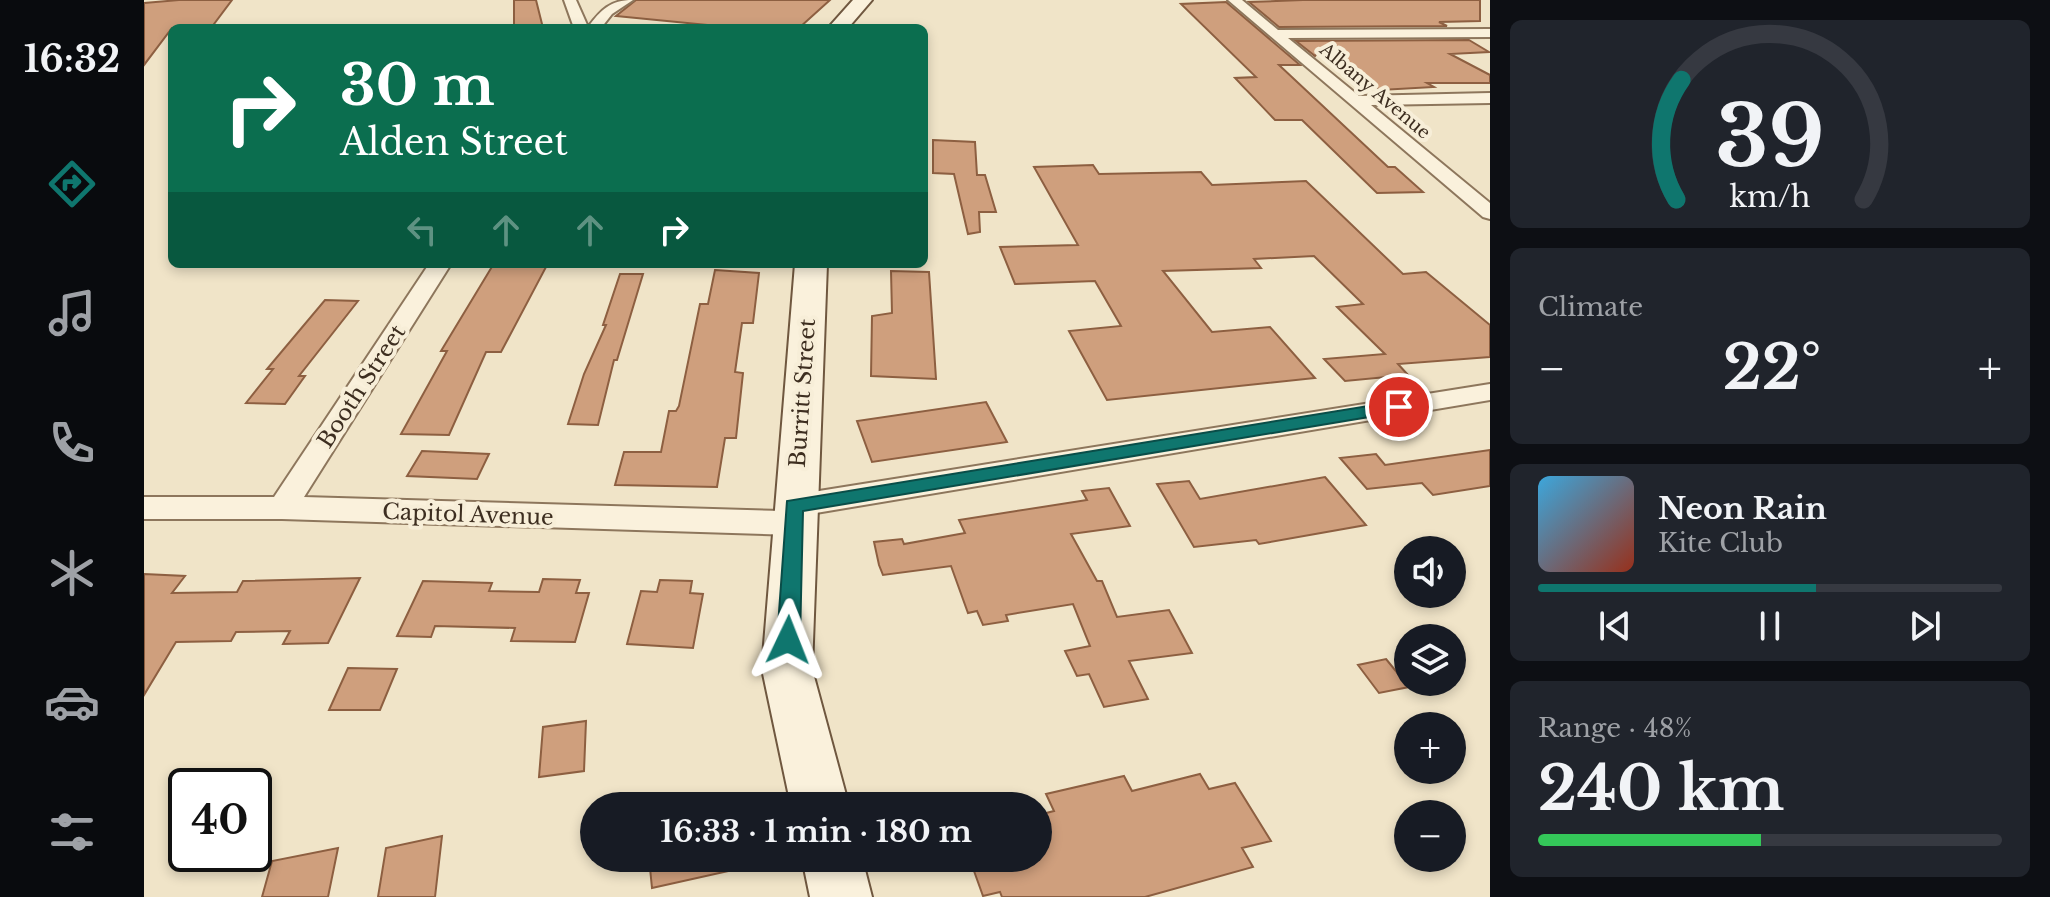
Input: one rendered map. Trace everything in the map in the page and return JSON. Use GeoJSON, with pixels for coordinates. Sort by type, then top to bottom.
{"type":"FeatureCollection","features":[{"type":"Feature","properties":{"kind":"street"},"geometry":{"type":"LineString","coordinates":[[570,0],[579,24]]}},
{"type":"Feature","properties":{"kind":"street"},"geometry":{"type":"LineString","coordinates":[[597,24],[607,11],[627,0]]}},
{"type":"Feature","properties":{"kind":"street"},"geometry":{"type":"LineString","coordinates":[[842,24],[863,0]]}},
{"type":"Feature","properties":{"kind":"street","name":"Albany Avenue"},"geometry":{"type":"LineString","coordinates":[[1234,0],[1490,213]]}},
{"type":"Feature","properties":{"kind":"street"},"geometry":{"type":"LineString","coordinates":[[1276,34],[1490,33]]}},
{"type":"Feature","properties":{"kind":"street"},"geometry":{"type":"LineString","coordinates":[[1355,101],[1490,98]]}},
{"type":"Feature","properties":{"kind":"street","name":"Booth Street"},"geometry":{"type":"LineString","coordinates":[[282,508],[437,268]]}},
{"type":"Feature","properties":{"kind":"street","name":"Burritt Street"},"geometry":{"type":"LineString","coordinates":[[811,268],[793,515],[787,669],[817,792]]}},
{"type":"Feature","properties":{"kind":"street","name":"Capitol Avenue"},"geometry":{"type":"LineString","coordinates":[[144,508],[793,515],[1490,392]]}},
{"type":"Feature","properties":{"kind":"street"},"geometry":{"type":"LineString","coordinates":[[835,872],[841,897]]}},
{"type":"Feature","properties":{"kind":"building"},"geometry":{"type":"Polygon","coordinates":[[[232,0],[214,24],[168,24],[168,33],[144,65],[144,3],[232,0]]]}},
{"type":"Feature","properties":{"kind":"building"},"geometry":{"type":"Polygon","coordinates":[[[514,0],[536,0],[542,24],[514,24],[514,0]]]}},
{"type":"Feature","properties":{"kind":"building"},"geometry":{"type":"Polygon","coordinates":[[[636,0],[830,0],[803,24],[697,24],[616,16],[636,0]]]}},
{"type":"Feature","properties":{"kind":"building"},"geometry":{"type":"Polygon","coordinates":[[[1480,0],[1480,21],[1439,22],[1447,26],[1279,27],[1249,2],[1480,0]]]}},
{"type":"Feature","properties":{"kind":"building"},"geometry":{"type":"Polygon","coordinates":[[[1226,2],[1300,65],[1279,65],[1388,167],[1395,167],[1423,192],[1377,193],[1302,120],[1275,120],[1235,78],[1256,77],[1181,4],[1226,2]]]}},
{"type":"Feature","properties":{"kind":"building"},"geometry":{"type":"Polygon","coordinates":[[[1469,40],[1489,52],[1450,54],[1490,75],[1490,83],[1427,83],[1434,87],[1380,90],[1344,64],[1334,64],[1318,52],[1315,56],[1296,41],[1469,40]]]}},
{"type":"Feature","properties":{"kind":"building"},"geometry":{"type":"Polygon","coordinates":[[[933,140],[975,142],[977,175],[985,175],[996,212],[979,212],[980,232],[968,234],[954,174],[933,173],[933,140]]]}},
{"type":"Feature","properties":{"kind":"building"},"geometry":{"type":"Polygon","coordinates":[[[1093,165],[1099,174],[1201,172],[1212,185],[1306,181],[1403,274],[1426,272],[1490,325],[1490,357],[1398,364],[1408,375],[1345,381],[1324,359],[1385,354],[1337,307],[1363,304],[1314,256],[1254,259],[1261,268],[1163,271],[1212,332],[1270,327],[1315,378],[1107,400],[1069,331],[1121,326],[1095,281],[1015,284],[1000,247],[1078,245],[1034,167],[1093,165]]]}},
{"type":"Feature","properties":{"kind":"building"},"geometry":{"type":"Polygon","coordinates":[[[491,268],[545,268],[501,352],[486,352],[449,435],[401,434],[447,351],[441,351],[491,268]]]}},
{"type":"Feature","properties":{"kind":"building"},"geometry":{"type":"Polygon","coordinates":[[[715,270],[759,273],[753,323],[742,323],[735,372],[743,373],[736,438],[725,438],[717,487],[615,485],[624,452],[661,452],[669,411],[676,411],[679,406],[700,304],[708,304],[715,270]]]}},
{"type":"Feature","properties":{"kind":"building"},"geometry":{"type":"Polygon","coordinates":[[[891,271],[929,272],[936,379],[871,376],[872,316],[892,313],[891,271]]]}},
{"type":"Feature","properties":{"kind":"building"},"geometry":{"type":"Polygon","coordinates":[[[620,274],[643,274],[617,360],[614,360],[598,425],[568,424],[584,374],[606,325],[603,325],[620,274]]]}},
{"type":"Feature","properties":{"kind":"building"},"geometry":{"type":"Polygon","coordinates":[[[325,300],[358,301],[299,376],[305,376],[285,404],[246,403],[273,369],[267,369],[325,300]]]}},
{"type":"Feature","properties":{"kind":"building"},"geometry":{"type":"Polygon","coordinates":[[[986,402],[1007,442],[872,462],[857,421],[986,402]]]}},
{"type":"Feature","properties":{"kind":"building"},"geometry":{"type":"Polygon","coordinates":[[[1490,450],[1490,486],[1433,495],[1422,483],[1367,489],[1340,458],[1376,454],[1385,465],[1490,450]]]}},
{"type":"Feature","properties":{"kind":"building"},"geometry":{"type":"Polygon","coordinates":[[[422,451],[489,454],[477,479],[407,476],[422,451]]]}},
{"type":"Feature","properties":{"kind":"building"},"geometry":{"type":"Polygon","coordinates":[[[1325,477],[1366,525],[1259,544],[1256,540],[1194,547],[1157,484],[1189,481],[1200,499],[1325,477]]]}},
{"type":"Feature","properties":{"kind":"building"},"geometry":{"type":"Polygon","coordinates":[[[1109,488],[1130,526],[1071,534],[1097,581],[1102,581],[1117,617],[1169,610],[1192,653],[1129,661],[1148,699],[1104,707],[1089,674],[1077,676],[1065,651],[1090,646],[1073,604],[1006,615],[1008,621],[983,625],[977,611],[968,613],[951,566],[883,575],[879,565],[874,542],[902,539],[904,544],[965,533],[959,520],[1087,500],[1082,491],[1109,488]]]}},
{"type":"Feature","properties":{"kind":"building"},"geometry":{"type":"Polygon","coordinates":[[[144,574],[185,576],[172,593],[237,592],[243,581],[360,578],[328,643],[283,644],[290,631],[236,632],[231,641],[176,642],[144,695],[144,574]]]}},
{"type":"Feature","properties":{"kind":"building"},"geometry":{"type":"Polygon","coordinates":[[[543,579],[580,580],[576,593],[589,593],[575,642],[511,641],[515,628],[435,626],[431,637],[397,636],[423,581],[492,583],[489,591],[539,592],[543,579]]]}},
{"type":"Feature","properties":{"kind":"building"},"geometry":{"type":"Polygon","coordinates":[[[660,580],[692,581],[690,593],[703,594],[693,648],[627,644],[641,591],[657,592],[660,580]]]}},
{"type":"Feature","properties":{"kind":"building"},"geometry":{"type":"Polygon","coordinates":[[[1386,659],[1394,669],[1394,690],[1379,693],[1358,665],[1386,659]]]}},
{"type":"Feature","properties":{"kind":"building"},"geometry":{"type":"Polygon","coordinates":[[[348,668],[397,669],[380,710],[329,710],[348,668]]]}},
{"type":"Feature","properties":{"kind":"building"},"geometry":{"type":"Polygon","coordinates":[[[586,721],[584,771],[539,777],[543,727],[586,721]]]}},
{"type":"Feature","properties":{"kind":"building"},"geometry":{"type":"Polygon","coordinates":[[[1200,774],[1209,789],[1235,783],[1271,841],[1242,848],[1253,867],[1145,897],[1002,897],[1000,892],[983,896],[974,872],[1052,872],[1052,793],[1124,776],[1132,791],[1200,774]]]}},
{"type":"Feature","properties":{"kind":"building"},"geometry":{"type":"Polygon","coordinates":[[[442,836],[435,897],[378,897],[386,848],[442,836]]]}},
{"type":"Feature","properties":{"kind":"building"},"geometry":{"type":"Polygon","coordinates":[[[338,848],[328,897],[262,897],[269,872],[272,872],[272,861],[338,848]]]}},
{"type":"Feature","properties":{"kind":"building"},"geometry":{"type":"Polygon","coordinates":[[[650,872],[724,872],[652,888],[650,872]]]}},
{"type":"Feature","properties":{"kind":"route"},"geometry":{"type":"LineString","coordinates":[[788,640],[794,506],[1399,407]]}}]}
